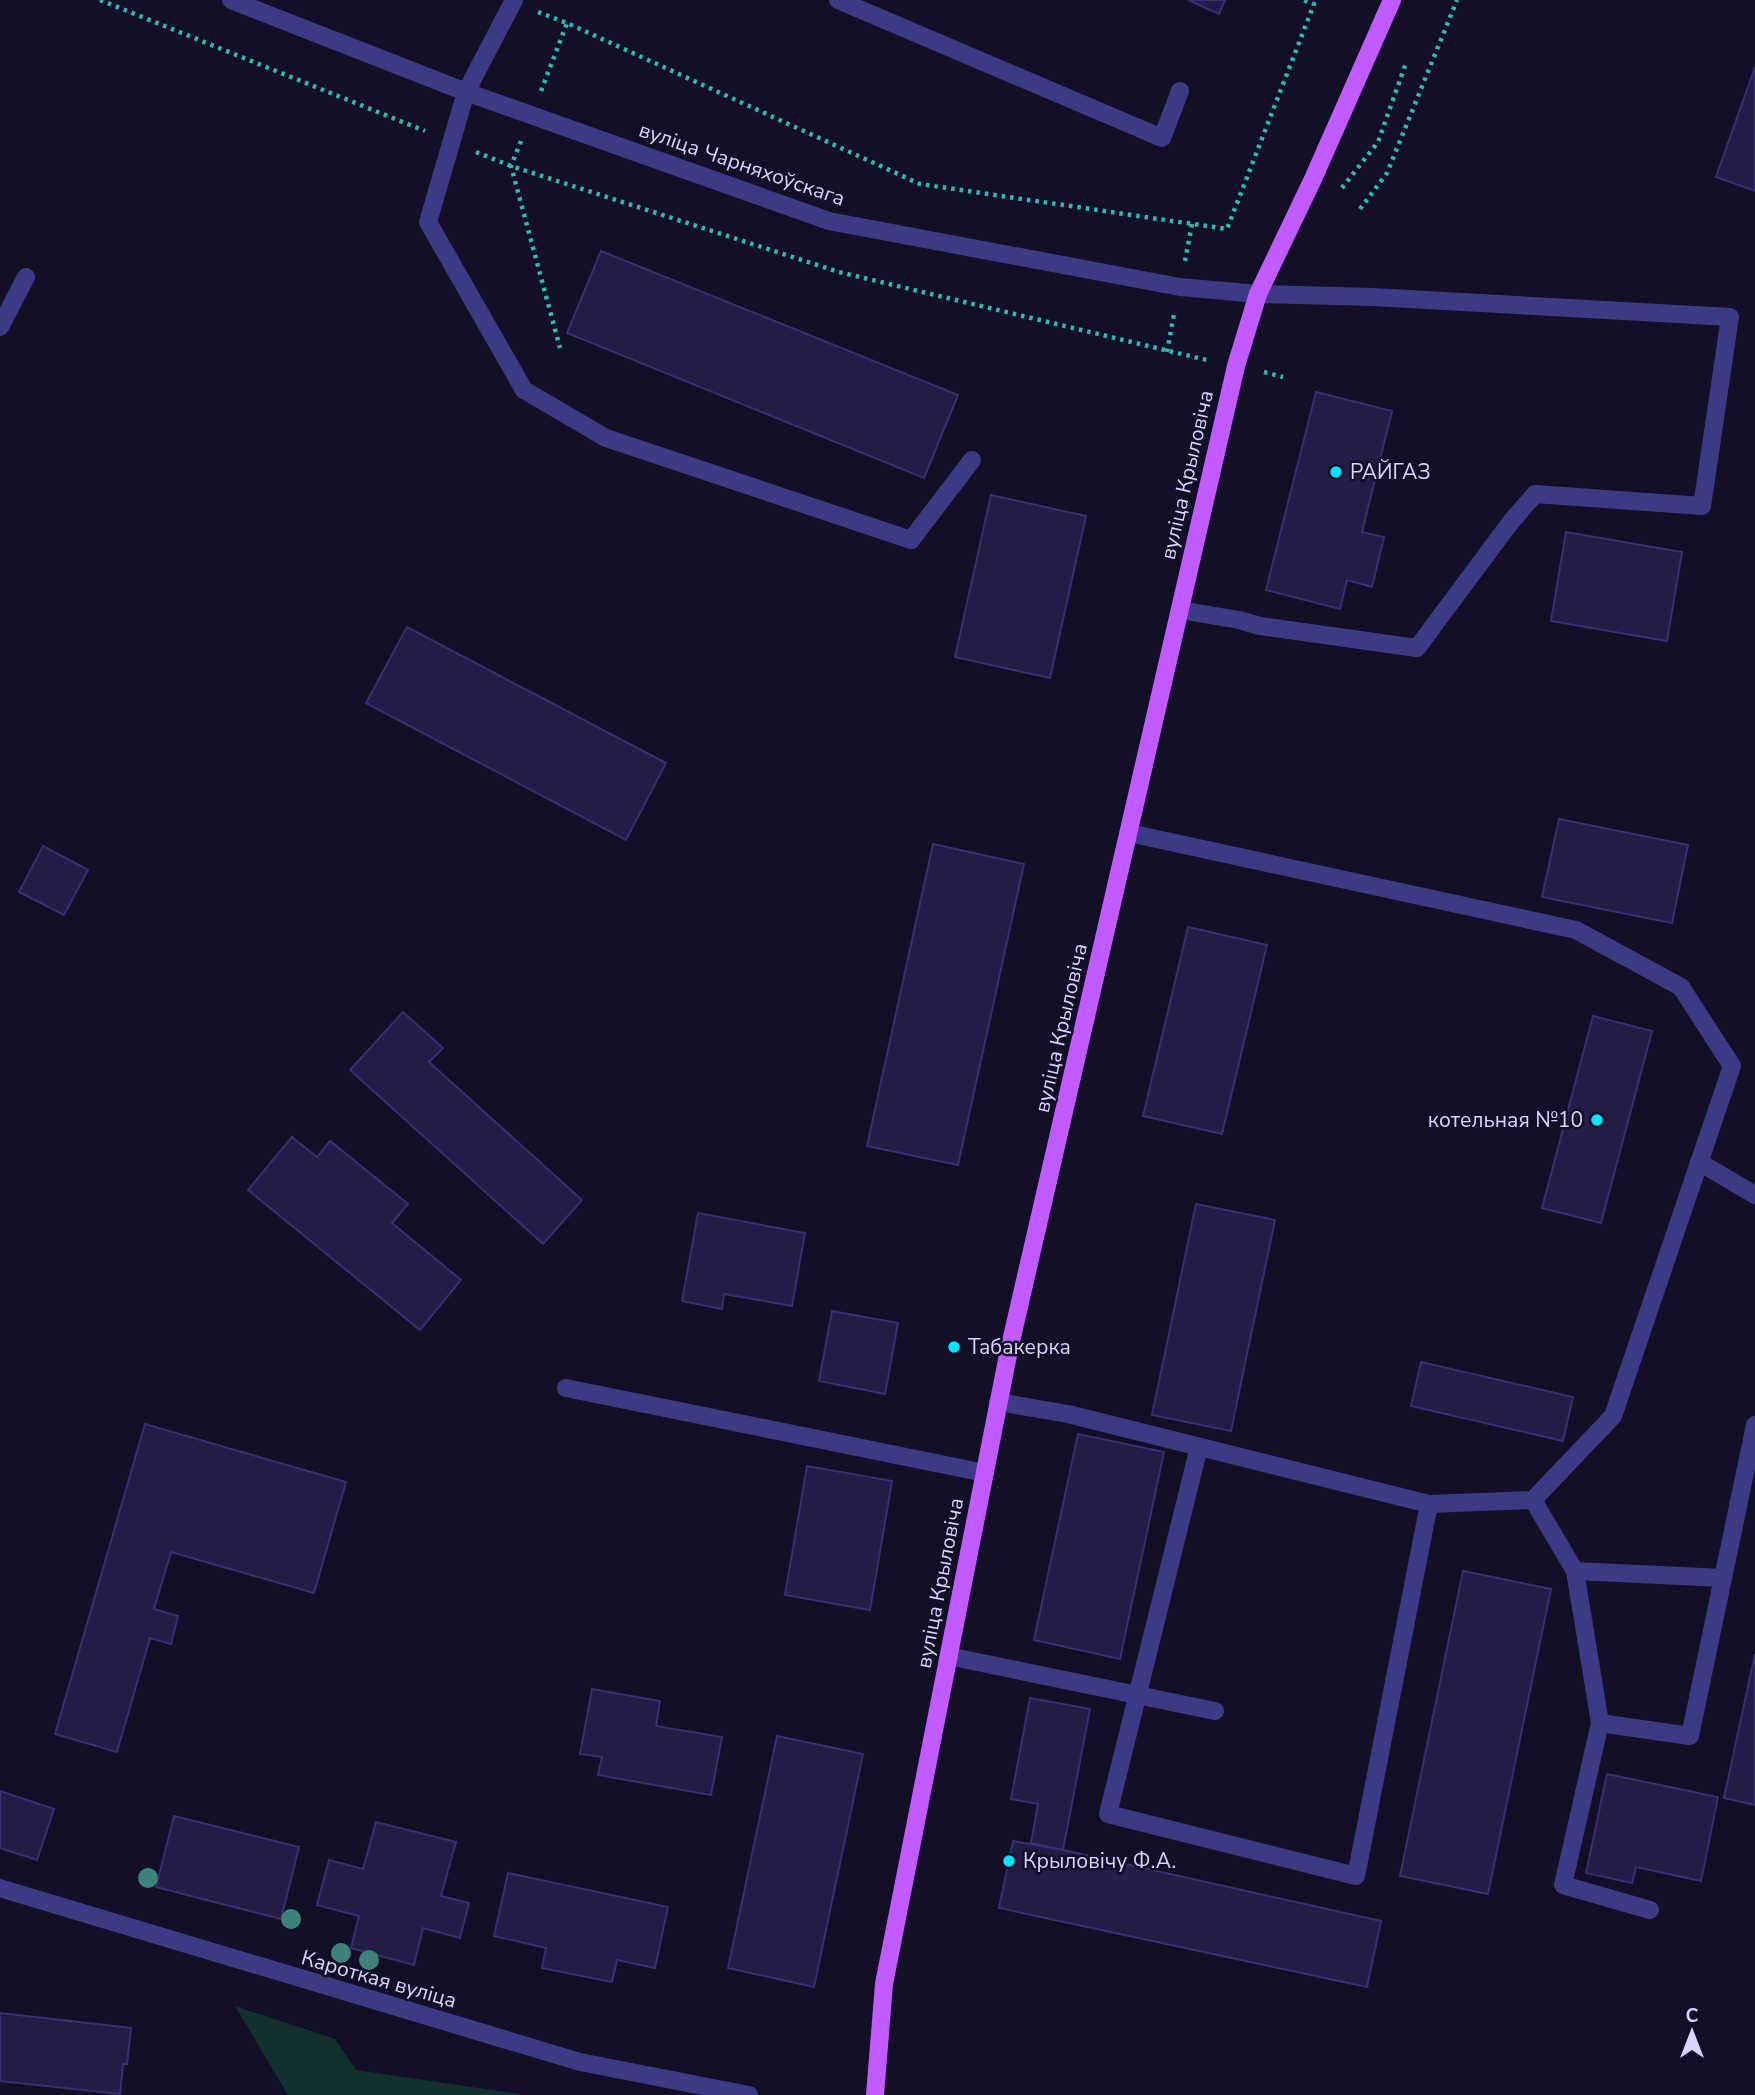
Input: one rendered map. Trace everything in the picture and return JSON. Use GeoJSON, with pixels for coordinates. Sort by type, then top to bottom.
{"type":"FeatureCollection","features":[{"type":"Feature","properties":{"kind":"main road","name":"вуліца Крыловіча"},"geometry":{"type":"LineString","coordinates":[[875,2095],[884,1984],[999,1402],[1236,366],[1258,294],[1313,179],[1392,0]]}},
{"type":"Feature","properties":{"kind":"street","name":"вуліца Чарняхоўскага"},"geometry":{"type":"LineString","coordinates":[[231,0],[466,92],[829,221],[1180,287],[1258,294],[1373,297],[1730,317],[1702,506],[1535,494],[1510,523],[1417,648],[1260,626],[1180,610]]}},
{"type":"Feature","properties":{"kind":"street"},"geometry":{"type":"LineString","coordinates":[[838,0],[1163,138],[1180,92]]}},
{"type":"Feature","properties":{"kind":"street"},"geometry":{"type":"LineString","coordinates":[[513,1],[466,92],[428,222],[524,390],[606,438],[911,540],[972,460]]}},
{"type":"Feature","properties":{"kind":"street"},"geometry":{"type":"LineString","coordinates":[[0,327],[26,277]]}},
{"type":"Feature","properties":{"kind":"street"},"geometry":{"type":"LineString","coordinates":[[999,1402],[1068,1414],[1429,1503],[1533,1500],[1613,1416],[1732,1066],[1681,987],[1576,930],[1129,833]]}},
{"type":"Feature","properties":{"kind":"street"},"geometry":{"type":"LineString","coordinates":[[1699,1162],[1755,1195]]}},
{"type":"Feature","properties":{"kind":"street"},"geometry":{"type":"LineString","coordinates":[[566,1388],[985,1473]]}},
{"type":"Feature","properties":{"kind":"street"},"geometry":{"type":"LineString","coordinates":[[1600,1723],[1690,1736],[1755,1425]]}},
{"type":"Feature","properties":{"kind":"street"},"geometry":{"type":"LineString","coordinates":[[1199,1447],[1108,1814],[1356,1877],[1429,1503]]}},
{"type":"Feature","properties":{"kind":"street"},"geometry":{"type":"LineString","coordinates":[[1533,1500],[1575,1572],[1600,1723],[1563,1885],[1650,1910]]}},
{"type":"Feature","properties":{"kind":"street"},"geometry":{"type":"LineString","coordinates":[[1575,1572],[1723,1578]]}},
{"type":"Feature","properties":{"kind":"street"},"geometry":{"type":"LineString","coordinates":[[948,1656],[1215,1711]]}},
{"type":"Feature","properties":{"kind":"street","name":"Кароткая вуліца"},"geometry":{"type":"LineString","coordinates":[[0,1888],[580,2062],[749,2095]]}},
{"type":"Feature","properties":{"kind":"path"},"geometry":{"type":"LineString","coordinates":[[100,0],[511,166],[839,272],[1167,352],[1283,377]]}},
{"type":"Feature","properties":{"kind":"path"},"geometry":{"type":"LineString","coordinates":[[513,1],[920,184],[1227,229],[1315,2],[1303,0]]}},
{"type":"Feature","properties":{"kind":"path"},"geometry":{"type":"LineString","coordinates":[[1360,209],[1387,173],[1457,0]]}},
{"type":"Feature","properties":{"kind":"path"},"geometry":{"type":"LineString","coordinates":[[560,348],[511,166],[567,23]]}},
{"type":"Feature","properties":{"kind":"path"},"geometry":{"type":"LineString","coordinates":[[1337,194],[1378,142],[1406,63]]}},
{"type":"Feature","properties":{"kind":"green space"},"geometry":{"type":"Polygon","coordinates":[[[235,2006],[335,2039],[356,2070],[526,2095],[288,2095],[235,2006]]]}},
{"type":"Feature","properties":{"kind":"building"},"geometry":{"type":"Polygon","coordinates":[[[1188,0],[1225,0],[1219,14],[1188,0]]]}},
{"type":"Feature","properties":{"kind":"building"},"geometry":{"type":"Polygon","coordinates":[[[1755,67],[1755,191],[1716,177],[1755,67]]]}},
{"type":"Feature","properties":{"kind":"building"},"geometry":{"type":"Polygon","coordinates":[[[601,251],[958,395],[924,478],[567,333],[601,251]]]}},
{"type":"Feature","properties":{"kind":"building","name":"РАЙГАЗ"},"geometry":{"type":"Polygon","coordinates":[[[1316,392],[1392,411],[1362,532],[1384,537],[1372,587],[1347,580],[1340,609],[1266,590],[1316,392]]]}},
{"type":"Feature","properties":{"kind":"building"},"geometry":{"type":"Polygon","coordinates":[[[991,495],[1086,516],[1050,678],[955,657],[991,495]]]}},
{"type":"Feature","properties":{"kind":"building"},"geometry":{"type":"Polygon","coordinates":[[[1566,532],[1682,552],[1667,641],[1551,621],[1566,532]]]}},
{"type":"Feature","properties":{"kind":"building"},"geometry":{"type":"Polygon","coordinates":[[[407,627],[666,763],[626,840],[366,703],[407,627]]]}},
{"type":"Feature","properties":{"kind":"building"},"geometry":{"type":"Polygon","coordinates":[[[1559,819],[1688,845],[1672,923],[1542,897],[1559,819]]]}},
{"type":"Feature","properties":{"kind":"building"},"geometry":{"type":"Polygon","coordinates":[[[933,844],[1024,864],[958,1165],[867,1146],[933,844]]]}},
{"type":"Feature","properties":{"kind":"building"},"geometry":{"type":"Polygon","coordinates":[[[43,846],[88,870],[64,915],[19,892],[43,846]]]}},
{"type":"Feature","properties":{"kind":"building"},"geometry":{"type":"Polygon","coordinates":[[[1188,927],[1267,945],[1222,1134],[1143,1116],[1188,927]]]}},
{"type":"Feature","properties":{"kind":"building"},"geometry":{"type":"Polygon","coordinates":[[[403,1012],[443,1048],[429,1062],[582,1200],[543,1244],[350,1070],[403,1012]]]}},
{"type":"Feature","properties":{"kind":"building","name":"котельная №10"},"geometry":{"type":"Polygon","coordinates":[[[1593,1016],[1652,1031],[1601,1223],[1542,1208],[1593,1016]]]}},
{"type":"Feature","properties":{"kind":"building"},"geometry":{"type":"Polygon","coordinates":[[[292,1137],[317,1157],[330,1141],[408,1204],[392,1223],[461,1280],[420,1330],[248,1190],[292,1137]]]}},
{"type":"Feature","properties":{"kind":"building"},"geometry":{"type":"Polygon","coordinates":[[[1196,1204],[1275,1220],[1231,1431],[1152,1415],[1196,1204]]]}},
{"type":"Feature","properties":{"kind":"building"},"geometry":{"type":"Polygon","coordinates":[[[698,1213],[805,1233],[792,1306],[724,1294],[722,1309],[682,1301],[698,1213]]]}},
{"type":"Feature","properties":{"kind":"building"},"geometry":{"type":"Polygon","coordinates":[[[832,1311],[898,1323],[885,1394],[819,1381],[832,1311]]]}},
{"type":"Feature","properties":{"kind":"building"},"geometry":{"type":"Polygon","coordinates":[[[1421,1362],[1573,1397],[1563,1441],[1411,1406],[1421,1362]]]}},
{"type":"Feature","properties":{"kind":"building"},"geometry":{"type":"Polygon","coordinates":[[[145,1424],[346,1482],[314,1593],[171,1552],[154,1609],[178,1616],[171,1644],[150,1638],[117,1752],[55,1734],[145,1424]]]}},
{"type":"Feature","properties":{"kind":"building"},"geometry":{"type":"Polygon","coordinates":[[[1078,1434],[1164,1452],[1120,1659],[1034,1640],[1078,1434]]]}},
{"type":"Feature","properties":{"kind":"building"},"geometry":{"type":"Polygon","coordinates":[[[807,1466],[892,1481],[870,1610],[785,1595],[807,1466]]]}},
{"type":"Feature","properties":{"kind":"building"},"geometry":{"type":"Polygon","coordinates":[[[1463,1571],[1551,1589],[1488,1894],[1400,1876],[1463,1571]]]}},
{"type":"Feature","properties":{"kind":"building"},"geometry":{"type":"Polygon","coordinates":[[[1755,1654],[1755,1805],[1724,1798],[1755,1654]]]}},
{"type":"Feature","properties":{"kind":"building"},"geometry":{"type":"Polygon","coordinates":[[[592,1689],[660,1701],[656,1726],[722,1737],[711,1795],[598,1775],[602,1757],[580,1754],[592,1689]]]}},
{"type":"Feature","properties":{"kind":"building"},"geometry":{"type":"Polygon","coordinates":[[[1030,1698],[1090,1709],[1063,1850],[1031,1843],[1038,1804],[1011,1799],[1030,1698]]]}},
{"type":"Feature","properties":{"kind":"building"},"geometry":{"type":"Polygon","coordinates":[[[777,1736],[863,1754],[814,1987],[728,1968],[777,1736]]]}},
{"type":"Feature","properties":{"kind":"building"},"geometry":{"type":"Polygon","coordinates":[[[1607,1774],[1718,1797],[1701,1881],[1636,1867],[1632,1883],[1586,1873],[1607,1774]]]}},
{"type":"Feature","properties":{"kind":"building"},"geometry":{"type":"Polygon","coordinates":[[[0,1791],[54,1809],[37,1860],[0,1848],[0,1791]]]}},
{"type":"Feature","properties":{"kind":"building"},"geometry":{"type":"Polygon","coordinates":[[[174,1816],[299,1847],[281,1919],[156,1887],[174,1816]]]}},
{"type":"Feature","properties":{"kind":"building"},"geometry":{"type":"Polygon","coordinates":[[[376,1822],[456,1842],[441,1896],[469,1903],[460,1938],[423,1928],[414,1965],[351,1948],[359,1916],[317,1905],[329,1860],[363,1869],[376,1822]]]}},
{"type":"Feature","properties":{"kind":"building"},"geometry":{"type":"Polygon","coordinates":[[[1013,1841],[1381,1921],[1367,1987],[999,1908],[1013,1841]]]}},
{"type":"Feature","properties":{"kind":"building"},"geometry":{"type":"Polygon","coordinates":[[[508,1873],[668,1907],[655,1968],[617,1960],[612,1982],[542,1968],[546,1948],[494,1936],[508,1873]]]}},
{"type":"Feature","properties":{"kind":"building"},"geometry":{"type":"Polygon","coordinates":[[[0,2013],[131,2028],[120,2094],[0,2081],[0,2013]]]}},
{"type":"Feature","properties":{"kind":"place","name":"РАЙГАЗ"},"geometry":{"type":"Point","coordinates":[1336,472]}},
{"type":"Feature","properties":{"kind":"place","name":"котельная №10"},"geometry":{"type":"Point","coordinates":[1597,1120]}},
{"type":"Feature","properties":{"kind":"place","name":"Табакерка"},"geometry":{"type":"Point","coordinates":[954,1347]}},
{"type":"Feature","properties":{"kind":"place","name":"Крыловічу Ф.А."},"geometry":{"type":"Point","coordinates":[1009,1861]}}]}
